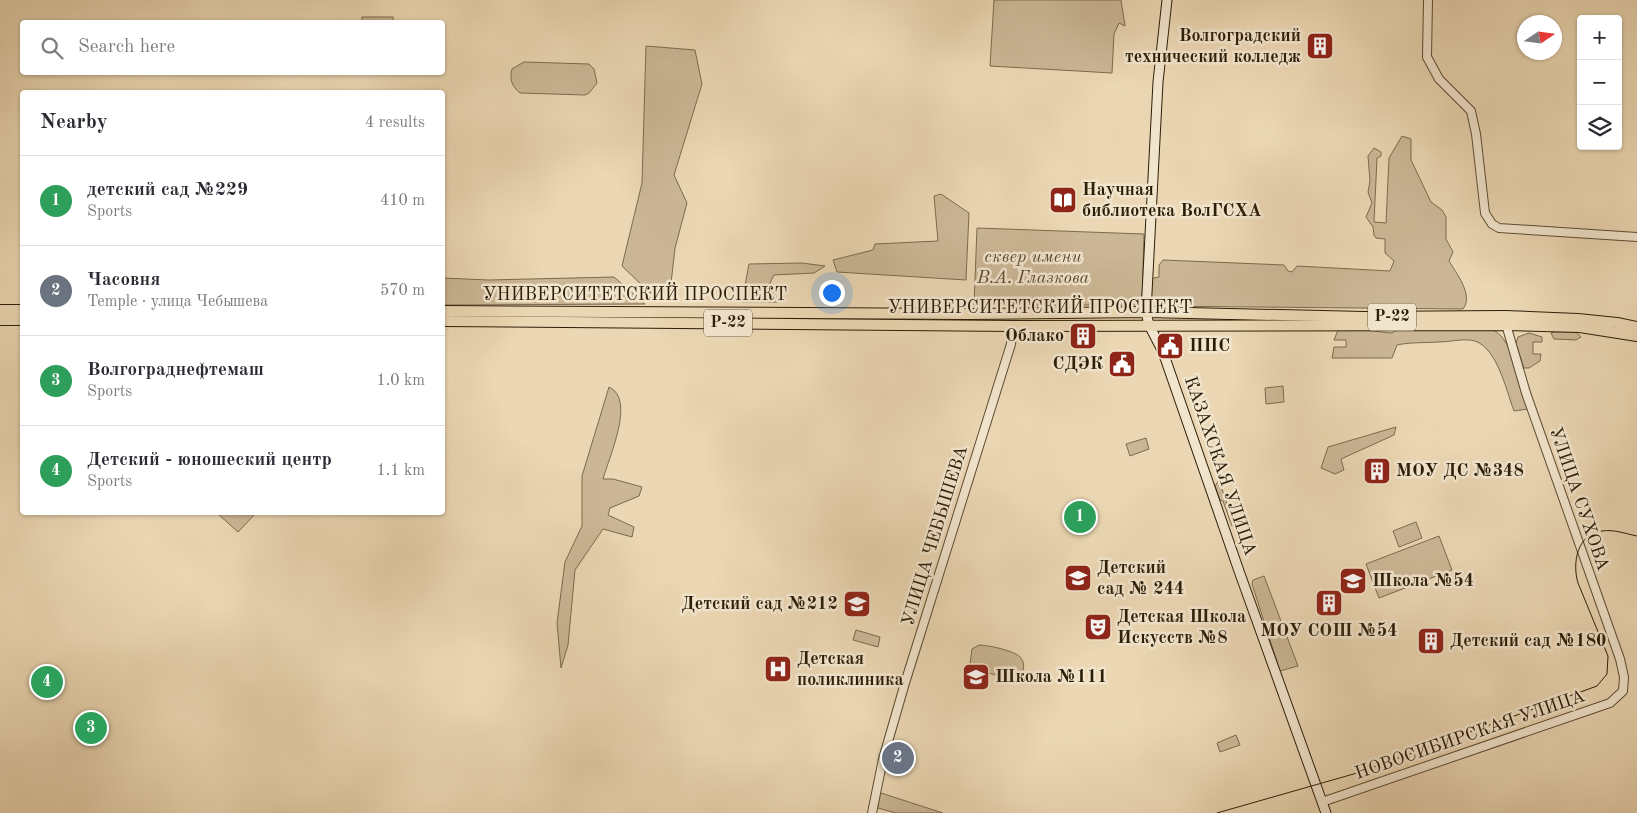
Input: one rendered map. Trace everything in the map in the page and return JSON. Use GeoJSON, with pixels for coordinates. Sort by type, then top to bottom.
{"type":"FeatureCollection","features":[{"type":"Feature","properties":{"kind":"highway"},"geometry":{"type":"LineString","coordinates":[[0,310],[20,310]]}},
{"type":"Feature","properties":{"kind":"highway","name":"УНИВЕРСИТЕТСКИЙ ПРОСПЕКТ"},"geometry":{"type":"LineString","coordinates":[[445,311],[863,318],[1013,326],[1505,321],[1578,318],[1617,322],[1637,328]]}},
{"type":"Feature","properties":{"kind":"highway","name":"УНИВЕРСИТЕТСКИЙ ПРОСПЕКТ"},"geometry":{"type":"LineString","coordinates":[[445,321],[863,318],[1146,312],[1505,321],[1580,327],[1637,336]]}},
{"type":"Feature","properties":{"kind":"highway"},"geometry":{"type":"LineString","coordinates":[[0,320],[20,320]]}},
{"type":"Feature","properties":{"kind":"main road","name":"КАЗАХСКАЯ УЛИЦА"},"geometry":{"type":"LineString","coordinates":[[1168,0],[1158,82],[1146,312],[1149,325],[1164,352],[1245,588],[1326,813]]}},
{"type":"Feature","properties":{"kind":"street"},"geometry":{"type":"LineString","coordinates":[[1428,0],[1427,57],[1439,79],[1471,111],[1474,121],[1485,213],[1492,224],[1499,228],[1637,237]]}},
{"type":"Feature","properties":{"kind":"street","name":"УЛИЦА СУХОВА"},"geometry":{"type":"LineString","coordinates":[[1505,321],[1526,393],[1620,659],[1624,677],[1623,691]]}},
{"type":"Feature","properties":{"kind":"street","name":"УЛИЦА ЧЕБЫШЕВА"},"geometry":{"type":"LineString","coordinates":[[872,813],[891,730],[1011,344],[1013,326]]}},
{"type":"Feature","properties":{"kind":"street","name":"НОВОСИБИРСКАЯ УЛИЦА"},"geometry":{"type":"LineString","coordinates":[[1322,802],[1610,703],[1623,691]]}},
{"type":"Feature","properties":{"kind":"green space"},"geometry":{"type":"Polygon","coordinates":[[[994,0],[1121,0],[1125,26],[1119,23],[1114,34],[1112,73],[990,66],[994,0]]]}},
{"type":"Feature","properties":{"kind":"green space"},"geometry":{"type":"Polygon","coordinates":[[[362,17],[393,17],[393,20],[362,20],[362,17]]]}},
{"type":"Feature","properties":{"kind":"green space"},"geometry":{"type":"Polygon","coordinates":[[[646,46],[695,50],[702,84],[674,175],[687,203],[675,248],[670,292],[650,293],[622,266],[642,183],[646,46]]]}},
{"type":"Feature","properties":{"kind":"green space"},"geometry":{"type":"Polygon","coordinates":[[[524,62],[589,64],[594,69],[597,83],[585,95],[520,93],[512,82],[511,73],[512,69],[524,62]]]}},
{"type":"Feature","properties":{"kind":"green space"},"geometry":{"type":"Polygon","coordinates":[[[1402,136],[1411,139],[1411,160],[1431,202],[1442,210],[1446,217],[1446,239],[1453,252],[1449,261],[1463,284],[1465,291],[1466,303],[1463,309],[1151,306],[1149,301],[1149,279],[1159,277],[1159,265],[1163,260],[1284,265],[1288,271],[1292,272],[1297,266],[1390,271],[1394,261],[1385,253],[1385,239],[1376,238],[1373,227],[1366,217],[1372,203],[1368,192],[1370,181],[1368,156],[1374,148],[1381,152],[1381,156],[1377,158],[1374,222],[1386,223],[1389,158],[1402,136]]]}},
{"type":"Feature","properties":{"kind":"green space"},"geometry":{"type":"Polygon","coordinates":[[[941,194],[969,213],[966,280],[837,272],[833,260],[873,250],[875,244],[938,241],[934,196],[941,194]]]}},
{"type":"Feature","properties":{"kind":"green space","name":"сквер имени В.А. Глазкова"},"geometry":{"type":"Polygon","coordinates":[[[977,228],[1144,234],[1142,305],[974,305],[977,228]]]}},
{"type":"Feature","properties":{"kind":"green space"},"geometry":{"type":"Polygon","coordinates":[[[802,263],[825,266],[814,273],[774,275],[770,283],[778,302],[742,302],[749,264],[802,263]]]}},
{"type":"Feature","properties":{"kind":"green space"},"geometry":{"type":"Polygon","coordinates":[[[614,277],[645,304],[445,305],[445,278],[489,280],[614,277]]]}},
{"type":"Feature","properties":{"kind":"green space"},"geometry":{"type":"Polygon","coordinates":[[[1344,328],[1392,333],[1397,330],[1493,330],[1500,335],[1511,353],[1520,377],[1528,409],[1514,411],[1499,368],[1487,349],[1479,343],[1466,340],[1407,343],[1397,345],[1392,358],[1332,358],[1334,347],[1346,347],[1346,340],[1334,340],[1338,330],[1344,328]]]}},
{"type":"Feature","properties":{"kind":"green space"},"geometry":{"type":"Polygon","coordinates":[[[1576,332],[1581,337],[1576,340],[1554,339],[1551,333],[1576,332]]]}},
{"type":"Feature","properties":{"kind":"green space"},"geometry":{"type":"Polygon","coordinates":[[[1529,333],[1542,337],[1542,342],[1533,342],[1533,354],[1541,354],[1540,361],[1529,368],[1524,368],[1516,343],[1518,337],[1529,333]]]}},
{"type":"Feature","properties":{"kind":"green space"},"geometry":{"type":"Polygon","coordinates":[[[1283,386],[1284,402],[1266,404],[1265,388],[1283,386]]]}},
{"type":"Feature","properties":{"kind":"green space"},"geometry":{"type":"Polygon","coordinates":[[[609,387],[617,393],[621,416],[615,443],[603,479],[613,479],[642,487],[639,496],[610,508],[608,515],[634,527],[632,537],[603,529],[575,570],[568,645],[561,668],[557,623],[565,562],[582,526],[582,476],[609,387]]]}},
{"type":"Feature","properties":{"kind":"green space"},"geometry":{"type":"Polygon","coordinates":[[[1396,427],[1394,435],[1341,459],[1344,470],[1335,474],[1321,468],[1328,447],[1396,427]]]}},
{"type":"Feature","properties":{"kind":"green space"},"geometry":{"type":"Polygon","coordinates":[[[1146,438],[1149,449],[1130,456],[1126,444],[1146,438]]]}},
{"type":"Feature","properties":{"kind":"green space"},"geometry":{"type":"Polygon","coordinates":[[[1219,480],[1234,525],[1232,526],[1215,486],[1219,480]]]}},
{"type":"Feature","properties":{"kind":"green space"},"geometry":{"type":"Polygon","coordinates":[[[219,515],[254,515],[238,532],[219,515]]]}},
{"type":"Feature","properties":{"kind":"green space"},"geometry":{"type":"Polygon","coordinates":[[[1416,522],[1422,538],[1399,547],[1393,531],[1416,522]]]}},
{"type":"Feature","properties":{"kind":"green space"},"geometry":{"type":"Polygon","coordinates":[[[1439,536],[1452,570],[1379,598],[1366,564],[1439,536]]]}},
{"type":"Feature","properties":{"kind":"green space"},"geometry":{"type":"Polygon","coordinates":[[[1264,576],[1298,666],[1280,671],[1252,584],[1253,580],[1264,576]]]}},
{"type":"Feature","properties":{"kind":"green space"},"geometry":{"type":"Polygon","coordinates":[[[856,630],[880,637],[878,647],[853,640],[856,630]]]}},
{"type":"Feature","properties":{"kind":"green space"},"geometry":{"type":"Polygon","coordinates":[[[979,645],[1001,649],[1020,657],[1024,664],[1021,675],[1010,680],[982,671],[970,664],[972,649],[979,645]]]}},
{"type":"Feature","properties":{"kind":"green space"},"geometry":{"type":"Polygon","coordinates":[[[1236,735],[1240,745],[1220,752],[1217,743],[1236,735]]]}},
{"type":"Feature","properties":{"kind":"green space"},"geometry":{"type":"Polygon","coordinates":[[[878,790],[881,793],[943,813],[896,813],[878,808],[878,790]]]}},
{"type":"Feature","properties":{"kind":"tram line"},"geometry":{"type":"LineString","coordinates":[[1217,813],[1357,773],[1597,686],[1607,674],[1608,656],[1578,583],[1576,575],[1578,551],[1582,543],[1594,533],[1615,531],[1637,536]]}},
{"type":"Feature","properties":{"kind":"place","name":"Волгоградский технический колледж"},"geometry":{"type":"Point","coordinates":[1320,46]}},
{"type":"Feature","properties":{"kind":"place","name":"Научная библиотека ВолГСХА"},"geometry":{"type":"Point","coordinates":[1063,200]}},
{"type":"Feature","properties":{"kind":"place","name":"Облако"},"geometry":{"type":"Point","coordinates":[1083,336]}},
{"type":"Feature","properties":{"kind":"place","name":"ППС"},"geometry":{"type":"Point","coordinates":[1170,346]}},
{"type":"Feature","properties":{"kind":"place","name":"СДЭК"},"geometry":{"type":"Point","coordinates":[1122,364]}},
{"type":"Feature","properties":{"kind":"place","name":"МОУ ДС №348"},"geometry":{"type":"Point","coordinates":[1377,471]}},
{"type":"Feature","properties":{"kind":"place","name":"детский сад №229"},"geometry":{"type":"Point","coordinates":[1080,517]}},
{"type":"Feature","properties":{"kind":"place","name":"Детский сад № 244"},"geometry":{"type":"Point","coordinates":[1078,578]}},
{"type":"Feature","properties":{"kind":"place","name":"Школа №54"},"geometry":{"type":"Point","coordinates":[1353,581]}},
{"type":"Feature","properties":{"kind":"place","name":"МОУ СОШ №54"},"geometry":{"type":"Point","coordinates":[1329,603]}},
{"type":"Feature","properties":{"kind":"place","name":"Детский сад №212"},"geometry":{"type":"Point","coordinates":[857,604]}},
{"type":"Feature","properties":{"kind":"place","name":"Детская Школа Искусств №8"},"geometry":{"type":"Point","coordinates":[1098,627]}},
{"type":"Feature","properties":{"kind":"place","name":"Детский сад №180"},"geometry":{"type":"Point","coordinates":[1431,641]}},
{"type":"Feature","properties":{"kind":"place","name":"Детская поликлиника"},"geometry":{"type":"Point","coordinates":[778,669]}},
{"type":"Feature","properties":{"kind":"place","name":"Школа №111"},"geometry":{"type":"Point","coordinates":[976,677]}},
{"type":"Feature","properties":{"kind":"place","name":"Детский - юношеский центр"},"geometry":{"type":"Point","coordinates":[47,682]}},
{"type":"Feature","properties":{"kind":"place","name":"Волгограднефтемаш"},"geometry":{"type":"Point","coordinates":[91,728]}},
{"type":"Feature","properties":{"kind":"place","name":"Часовня"},"geometry":{"type":"Point","coordinates":[898,758]}}]}
